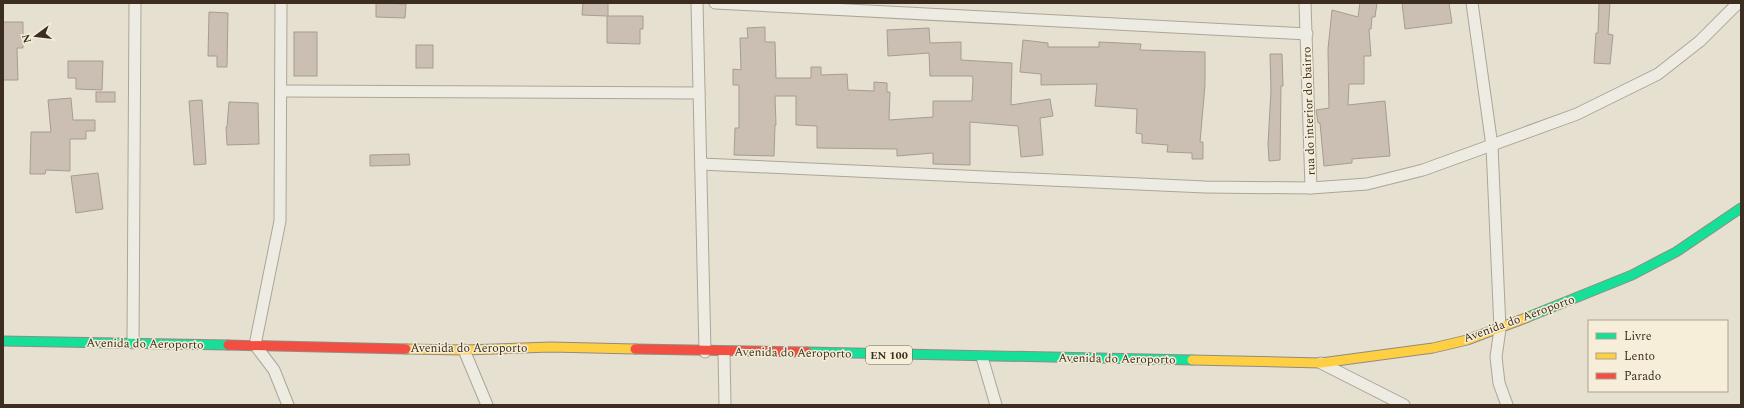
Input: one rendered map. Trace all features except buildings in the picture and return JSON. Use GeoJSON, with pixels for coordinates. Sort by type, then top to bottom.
{"type":"FeatureCollection","features":[{"type":"Feature","properties":{"kind":"main road","name":"Avenida do Aeroporto"},"geometry":{"type":"LineString","coordinates":[[3,341],[464,350],[551,348],[1321,363],[1433,348],[1467,340],[1500,329],[1632,275],[1676,252],[1741,208]]}},
{"type":"Feature","properties":{"kind":"street"},"geometry":{"type":"LineString","coordinates":[[133,343],[135,3]]}},
{"type":"Feature","properties":{"kind":"street"},"geometry":{"type":"LineString","coordinates":[[281,3],[280,221],[255,346],[274,370],[288,405]]}},
{"type":"Feature","properties":{"kind":"street"},"geometry":{"type":"LineString","coordinates":[[697,3],[705,352]]}},
{"type":"Feature","properties":{"kind":"street"},"geometry":{"type":"LineString","coordinates":[[714,3],[1307,34]]}},
{"type":"Feature","properties":{"kind":"street","name":"rua do interior do bairro"},"geometry":{"type":"LineString","coordinates":[[1305,3],[1311,188]]}},
{"type":"Feature","properties":{"kind":"street"},"geometry":{"type":"LineString","coordinates":[[1472,3],[1492,146],[1500,329],[1496,357],[1499,383],[1507,405]]}},
{"type":"Feature","properties":{"kind":"street"},"geometry":{"type":"LineString","coordinates":[[700,164],[1175,186],[1311,188],[1367,184],[1423,170],[1577,114],[1658,74],[1700,41],[1738,3]]}},
{"type":"Feature","properties":{"kind":"street"},"geometry":{"type":"LineString","coordinates":[[281,91],[699,93]]}},
{"type":"Feature","properties":{"kind":"street"},"geometry":{"type":"LineString","coordinates":[[464,350],[487,405]]}},
{"type":"Feature","properties":{"kind":"street"},"geometry":{"type":"LineString","coordinates":[[724,352],[725,405]]}},
{"type":"Feature","properties":{"kind":"street"},"geometry":{"type":"LineString","coordinates":[[982,357],[996,405]]}},
{"type":"Feature","properties":{"kind":"street"},"geometry":{"type":"LineString","coordinates":[[1321,363],[1404,405]]}},
{"type":"Feature","properties":{"kind":"traffic: fast"},"geometry":{"type":"LineString","coordinates":[[1528,317],[1632,275],[1676,252],[1741,208]]}},
{"type":"Feature","properties":{"kind":"traffic: fast"},"geometry":{"type":"LineString","coordinates":[[3,341],[228,345]]}},
{"type":"Feature","properties":{"kind":"traffic: fast"},"geometry":{"type":"LineString","coordinates":[[807,352],[1192,360]]}},
{"type":"Feature","properties":{"kind":"traffic: slow"},"geometry":{"type":"LineString","coordinates":[[1192,360],[1321,363],[1433,348],[1467,340],[1528,317]]}},
{"type":"Feature","properties":{"kind":"traffic: slow"},"geometry":{"type":"LineString","coordinates":[[406,349],[464,350],[551,347],[635,349]]}},
{"type":"Feature","properties":{"kind":"traffic: jam"},"geometry":{"type":"LineString","coordinates":[[228,345],[406,349]]}},
{"type":"Feature","properties":{"kind":"traffic: jam"},"geometry":{"type":"LineString","coordinates":[[635,349],[807,352]]}}]}
